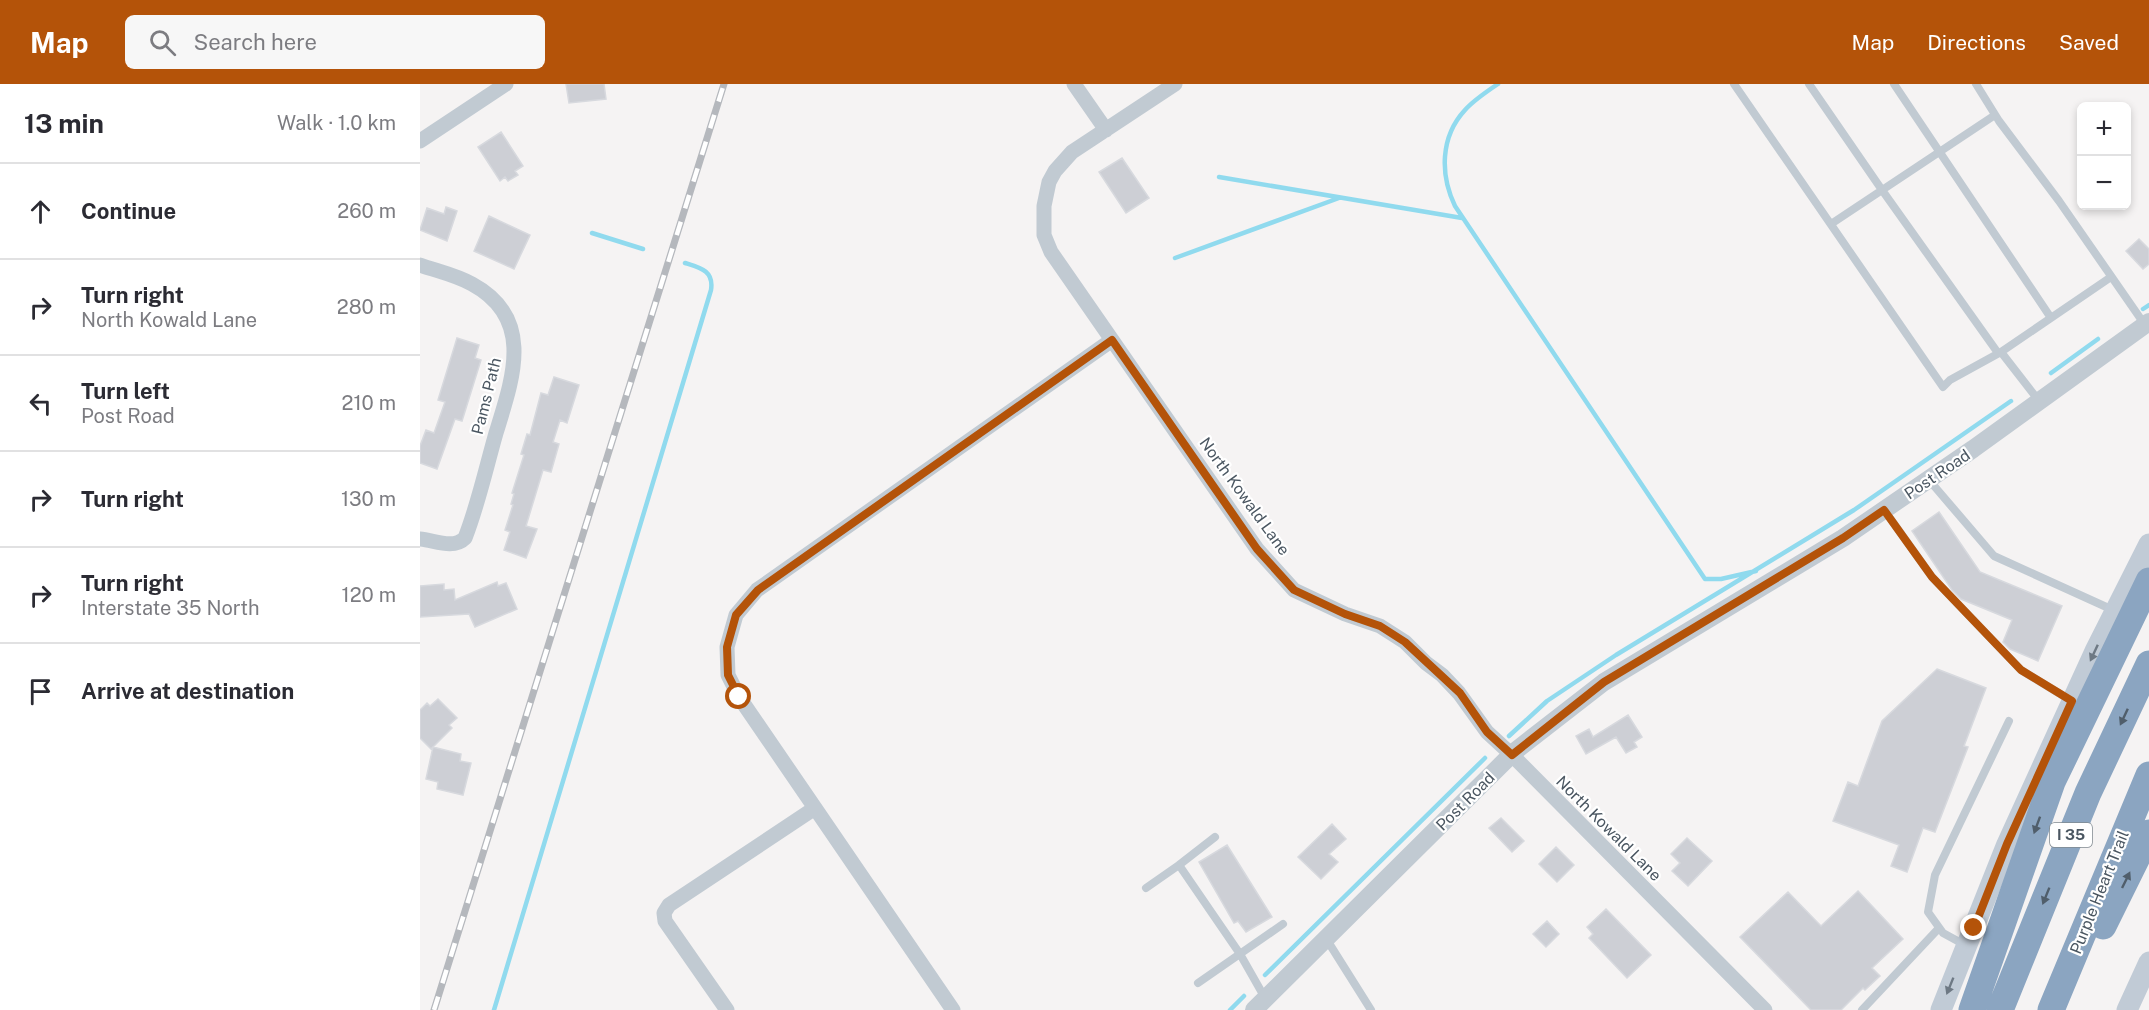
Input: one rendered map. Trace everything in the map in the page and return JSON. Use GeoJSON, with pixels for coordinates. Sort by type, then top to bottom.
{"type":"FeatureCollection","features":[{"type":"Feature","properties":{"kind":"highway"},"geometry":{"type":"LineString","coordinates":[[1972,1010],[2052,782],[2149,581]]}},
{"type":"Feature","properties":{"kind":"highway","name":"I 35"},"geometry":{"type":"LineString","coordinates":[[2000,1010],[2088,793],[2149,664]]}},
{"type":"Feature","properties":{"kind":"highway","name":"Purple Heart Trail"},"geometry":{"type":"LineString","coordinates":[[2051,1010],[2149,775]]}},
{"type":"Feature","properties":{"kind":"highway"},"geometry":{"type":"LineString","coordinates":[[2067,1010],[2097,938],[2149,833]]}},
{"type":"Feature","properties":{"kind":"main road"},"geometry":{"type":"LineString","coordinates":[[1941,1010],[2007,844],[2072,701],[2149,544]]}},
{"type":"Feature","properties":{"kind":"main road"},"geometry":{"type":"LineString","coordinates":[[2127,1010],[2147,972]]}},
{"type":"Feature","properties":{"kind":"street"},"geometry":{"type":"LineString","coordinates":[[420,141],[506,84]]}},
{"type":"Feature","properties":{"kind":"street"},"geometry":{"type":"LineString","coordinates":[[1074,84],[1106,130],[1175,84]]}},
{"type":"Feature","properties":{"kind":"street","name":"North Kowald Lane"},"geometry":{"type":"LineString","coordinates":[[1106,130],[1072,152],[1054,171],[1044,206],[1044,235],[1051,252],[1257,549],[1294,590],[1345,614],[1380,626],[1405,642],[1460,693],[1487,732],[1765,1010]]}},
{"type":"Feature","properties":{"kind":"street","name":"Pams Path"},"geometry":{"type":"LineString","coordinates":[[420,265],[464,280],[487,294],[509,320],[515,350],[511,383],[465,538],[452,545],[420,539]]}},
{"type":"Feature","properties":{"kind":"street","name":"Post Road"},"geometry":{"type":"LineString","coordinates":[[1260,1004],[1512,755],[1604,682],[1843,538],[2147,323]]}},
{"type":"Feature","properties":{"kind":"street"},"geometry":{"type":"LineString","coordinates":[[953,1010],[739,697],[728,675],[727,647],[736,615],[758,590],[1112,340]]}},
{"type":"Feature","properties":{"kind":"street"},"geometry":{"type":"LineString","coordinates":[[727,1010],[666,921],[664,913],[669,905],[815,808]]}},
{"type":"Feature","properties":{"kind":"lane"},"geometry":{"type":"LineString","coordinates":[[1734,84],[1943,387],[1950,380],[2000,352],[2111,277]]}},
{"type":"Feature","properties":{"kind":"lane"},"geometry":{"type":"LineString","coordinates":[[1809,84],[1882,190],[2000,352],[2039,401]]}},
{"type":"Feature","properties":{"kind":"lane"},"geometry":{"type":"LineString","coordinates":[[1894,84],[2051,318]]}},
{"type":"Feature","properties":{"kind":"lane"},"geometry":{"type":"LineString","coordinates":[[1976,84],[1995,115],[2059,201],[2111,277],[2147,323]]}},
{"type":"Feature","properties":{"kind":"lane"},"geometry":{"type":"LineString","coordinates":[[1831,224],[1995,115]]}},
{"type":"Feature","properties":{"kind":"lane"},"geometry":{"type":"LineString","coordinates":[[1928,480],[1994,556],[2115,611]]}},
{"type":"Feature","properties":{"kind":"lane"},"geometry":{"type":"LineString","coordinates":[[1884,510],[1932,577],[2021,670],[2072,701]]}},
{"type":"Feature","properties":{"kind":"lane"},"geometry":{"type":"LineString","coordinates":[[1967,946],[1943,933],[1928,912],[1935,875],[2008,721]]}},
{"type":"Feature","properties":{"kind":"lane"},"geometry":{"type":"LineString","coordinates":[[1146,888],[1215,837]]}},
{"type":"Feature","properties":{"kind":"lane"},"geometry":{"type":"LineString","coordinates":[[1179,865],[1240,954],[1260,1004]]}},
{"type":"Feature","properties":{"kind":"lane"},"geometry":{"type":"LineString","coordinates":[[1198,983],[1283,924]]}},
{"type":"Feature","properties":{"kind":"lane"},"geometry":{"type":"LineString","coordinates":[[1862,1010],[1939,928]]}},
{"type":"Feature","properties":{"kind":"lane"},"geometry":{"type":"LineString","coordinates":[[1326,938],[1371,1010]]}},
{"type":"Feature","properties":{"kind":"building"},"geometry":{"type":"Polygon","coordinates":[[[566,84],[604,84],[606,99],[569,103],[566,84]]]}},
{"type":"Feature","properties":{"kind":"building"},"geometry":{"type":"Polygon","coordinates":[[[501,132],[523,166],[515,171],[518,175],[508,181],[505,177],[500,181],[478,147],[501,132]]]}},
{"type":"Feature","properties":{"kind":"building"},"geometry":{"type":"Polygon","coordinates":[[[1122,158],[1149,198],[1126,213],[1099,172],[1122,158]]]}},
{"type":"Feature","properties":{"kind":"building"},"geometry":{"type":"Polygon","coordinates":[[[446,207],[457,211],[447,241],[420,230],[427,208],[444,214],[446,207]]]}},
{"type":"Feature","properties":{"kind":"building"},"geometry":{"type":"Polygon","coordinates":[[[489,216],[530,235],[514,269],[474,251],[489,216]]]}},
{"type":"Feature","properties":{"kind":"building"},"geometry":{"type":"Polygon","coordinates":[[[2139,239],[2149,249],[2149,264],[2143,269],[2126,251],[2139,239]]]}},
{"type":"Feature","properties":{"kind":"building"},"geometry":{"type":"Polygon","coordinates":[[[457,338],[479,345],[475,358],[481,360],[462,421],[455,419],[437,469],[420,463],[420,446],[426,430],[434,433],[445,402],[438,400],[457,338]]]}},
{"type":"Feature","properties":{"kind":"building"},"geometry":{"type":"Polygon","coordinates":[[[554,377],[579,385],[567,423],[560,420],[553,442],[559,444],[551,472],[543,470],[526,526],[537,529],[526,558],[504,550],[510,532],[505,530],[513,505],[511,504],[514,494],[512,493],[524,455],[521,454],[527,434],[530,435],[541,393],[548,395],[554,377]]]}},
{"type":"Feature","properties":{"kind":"building"},"geometry":{"type":"Polygon","coordinates":[[[1939,512],[1980,572],[2062,606],[2038,661],[2010,649],[2003,642],[2012,620],[1961,599],[1952,590],[1912,531],[1939,512]]]}},
{"type":"Feature","properties":{"kind":"building"},"geometry":{"type":"Polygon","coordinates":[[[497,582],[498,586],[506,583],[517,609],[475,627],[469,614],[420,617],[420,586],[444,584],[444,590],[454,589],[455,600],[497,582]]]}},
{"type":"Feature","properties":{"kind":"building"},"geometry":{"type":"Polygon","coordinates":[[[1937,669],[1986,688],[1964,746],[1968,747],[1935,832],[1923,828],[1907,872],[1891,866],[1899,845],[1833,821],[1848,782],[1858,786],[1882,721],[1937,669]]]}},
{"type":"Feature","properties":{"kind":"building"},"geometry":{"type":"Polygon","coordinates":[[[438,699],[457,718],[449,725],[452,728],[431,749],[420,738],[420,710],[427,703],[430,706],[438,699]]]}},
{"type":"Feature","properties":{"kind":"building"},"geometry":{"type":"Polygon","coordinates":[[[1628,715],[1642,737],[1634,742],[1637,747],[1626,753],[1616,737],[1586,754],[1576,736],[1589,729],[1593,737],[1628,715]]]}},
{"type":"Feature","properties":{"kind":"building"},"geometry":{"type":"Polygon","coordinates":[[[433,747],[461,754],[460,761],[471,763],[463,795],[437,789],[438,782],[426,779],[433,747]]]}},
{"type":"Feature","properties":{"kind":"building"},"geometry":{"type":"Polygon","coordinates":[[[1501,818],[1524,841],[1512,852],[1489,828],[1501,818]]]}},
{"type":"Feature","properties":{"kind":"building"},"geometry":{"type":"Polygon","coordinates":[[[1332,824],[1346,839],[1329,854],[1338,862],[1321,879],[1298,857],[1332,824]]]}},
{"type":"Feature","properties":{"kind":"building"},"geometry":{"type":"Polygon","coordinates":[[[1687,838],[1712,861],[1688,886],[1672,871],[1680,863],[1671,854],[1687,838]]]}},
{"type":"Feature","properties":{"kind":"building"},"geometry":{"type":"Polygon","coordinates":[[[1227,845],[1272,917],[1246,932],[1238,921],[1234,923],[1199,862],[1227,845]]]}},
{"type":"Feature","properties":{"kind":"building"},"geometry":{"type":"Polygon","coordinates":[[[1556,847],[1574,865],[1557,882],[1539,864],[1556,847]]]}},
{"type":"Feature","properties":{"kind":"building"},"geometry":{"type":"Polygon","coordinates":[[[1858,891],[1903,939],[1872,968],[1880,976],[1865,990],[1863,988],[1841,1010],[1811,1010],[1740,937],[1788,892],[1821,926],[1858,891]]]}},
{"type":"Feature","properties":{"kind":"building"},"geometry":{"type":"Polygon","coordinates":[[[1606,909],[1651,955],[1627,978],[1589,938],[1593,934],[1587,927],[1606,909]]]}},
{"type":"Feature","properties":{"kind":"building"},"geometry":{"type":"Polygon","coordinates":[[[1547,921],[1559,934],[1546,947],[1533,934],[1547,921]]]}},
{"type":"Feature","properties":{"kind":"waterway"},"geometry":{"type":"LineString","coordinates":[[1498,84],[1469,106],[1451,132],[1445,156],[1445,169],[1455,206],[1705,579],[1721,579],[1756,571]]}},
{"type":"Feature","properties":{"kind":"waterway"},"geometry":{"type":"LineString","coordinates":[[1219,177],[1462,218]]}},
{"type":"Feature","properties":{"kind":"waterway"},"geometry":{"type":"LineString","coordinates":[[1175,258],[1339,198]]}},
{"type":"Feature","properties":{"kind":"waterway"},"geometry":{"type":"LineString","coordinates":[[592,233],[643,249]]}},
{"type":"Feature","properties":{"kind":"waterway"},"geometry":{"type":"LineString","coordinates":[[494,1010],[711,290],[708,274],[685,263]]}},
{"type":"Feature","properties":{"kind":"waterway"},"geometry":{"type":"LineString","coordinates":[[2143,309],[2149,305]]}},
{"type":"Feature","properties":{"kind":"waterway"},"geometry":{"type":"LineString","coordinates":[[2051,373],[2098,339]]}},
{"type":"Feature","properties":{"kind":"waterway"},"geometry":{"type":"LineString","coordinates":[[1509,736],[1547,701],[1616,655],[1854,510],[2011,401]]}},
{"type":"Feature","properties":{"kind":"waterway"},"geometry":{"type":"LineString","coordinates":[[1265,975],[1485,758]]}},
{"type":"Feature","properties":{"kind":"waterway"},"geometry":{"type":"LineString","coordinates":[[1230,1010],[1244,996]]}},
{"type":"Feature","properties":{"kind":"railway"},"geometry":{"type":"LineString","coordinates":[[434,1010],[724,84]]}},
{"type":"Feature","properties":{"kind":"route"},"geometry":{"type":"LineString","coordinates":[[739,697],[728,675],[727,647],[736,615],[758,590],[1112,340],[1257,549],[1294,590],[1345,614],[1380,626],[1405,642],[1460,693],[1487,732],[1512,755],[1604,682],[1843,538],[1884,510],[1932,577],[2021,670],[2072,701],[2007,844],[1974,928]]}}]}
